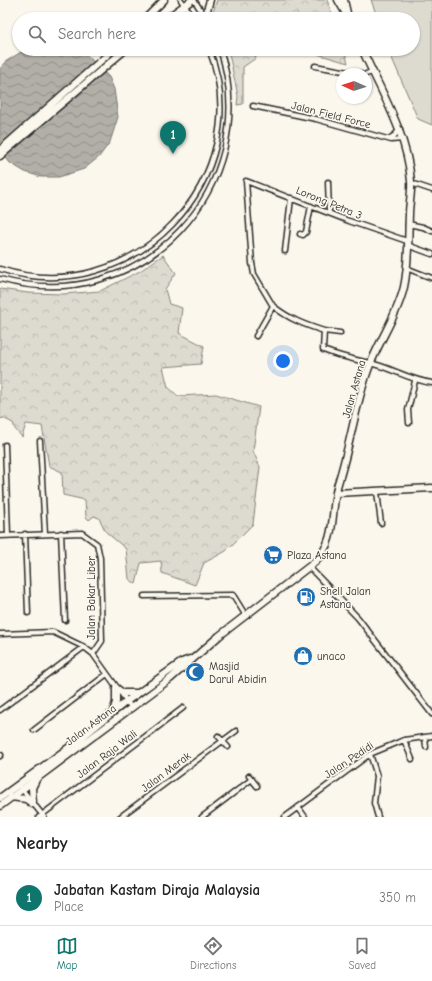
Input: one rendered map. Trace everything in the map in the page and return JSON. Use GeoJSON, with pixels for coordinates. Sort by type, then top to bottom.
{"type":"FeatureCollection","features":[{"type":"Feature","properties":{"kind":"main road"},"geometry":{"type":"LineString","coordinates":[[152,12],[164,0]]}},
{"type":"Feature","properties":{"kind":"main road"},"geometry":{"type":"LineString","coordinates":[[173,12],[183,2],[193,0]]}},
{"type":"Feature","properties":{"kind":"main road"},"geometry":{"type":"LineString","coordinates":[[207,12],[210,0]]}},
{"type":"Feature","properties":{"kind":"main road"},"geometry":{"type":"LineString","coordinates":[[338,0],[345,12]]}},
{"type":"Feature","properties":{"kind":"main road"},"geometry":{"type":"LineString","coordinates":[[344,0],[347,12]]}},
{"type":"Feature","properties":{"kind":"main road"},"geometry":{"type":"LineString","coordinates":[[0,150],[110,56]]}},
{"type":"Feature","properties":{"kind":"main road"},"geometry":{"type":"LineString","coordinates":[[0,156],[110,56]]}},
{"type":"Feature","properties":{"kind":"main road","name":"Jalan Astana"},"geometry":{"type":"LineString","coordinates":[[364,56],[368,68]]}},
{"type":"Feature","properties":{"kind":"main road","name":"Jalan Astana"},"geometry":{"type":"LineString","coordinates":[[0,798],[37,779],[170,679],[192,658],[309,567],[326,549],[341,475],[371,363],[401,299],[406,268],[411,183],[400,128],[372,78]]}},
{"type":"Feature","properties":{"kind":"main road"},"geometry":{"type":"LineString","coordinates":[[337,494],[432,488]]}},
{"type":"Feature","properties":{"kind":"main road","name":"Jalan Astana"},"geometry":{"type":"LineString","coordinates":[[0,806],[20,787],[136,693],[182,662],[192,658]]}},
{"type":"Feature","properties":{"kind":"main road"},"geometry":{"type":"LineString","coordinates":[[116,688],[123,693],[136,693]]}},
{"type":"Feature","properties":{"kind":"main road"},"geometry":{"type":"LineString","coordinates":[[113,713],[116,702],[116,688]]}},
{"type":"Feature","properties":{"kind":"main road"},"geometry":{"type":"LineString","coordinates":[[33,804],[32,788],[37,779]]}},
{"type":"Feature","properties":{"kind":"main road"},"geometry":{"type":"LineString","coordinates":[[11,797],[26,799],[33,804]]}},
{"type":"Feature","properties":{"kind":"street"},"geometry":{"type":"LineString","coordinates":[[193,0],[201,12]]}},
{"type":"Feature","properties":{"kind":"street"},"geometry":{"type":"LineString","coordinates":[[183,2],[189,12]]}},
{"type":"Feature","properties":{"kind":"street"},"geometry":{"type":"LineString","coordinates":[[0,269],[42,277],[75,276],[92,272],[107,268],[137,254],[157,240],[175,223],[199,189],[211,162],[216,140],[219,118],[219,89],[212,56]]}},
{"type":"Feature","properties":{"kind":"street"},"geometry":{"type":"LineString","coordinates":[[0,279],[22,285],[44,287],[90,283],[111,276],[147,259],[182,229],[202,204],[214,181],[223,156],[228,131],[230,105],[222,56]]}},
{"type":"Feature","properties":{"kind":"street"},"geometry":{"type":"LineString","coordinates":[[314,66],[336,70]]}},
{"type":"Feature","properties":{"kind":"street","name":"Jalan Field Force"},"geometry":{"type":"LineString","coordinates":[[253,106],[316,119],[397,141],[403,139]]}},
{"type":"Feature","properties":{"kind":"street"},"geometry":{"type":"LineString","coordinates":[[388,139],[395,135],[400,128]]}},
{"type":"Feature","properties":{"kind":"street","name":"Lorong Petra 3"},"geometry":{"type":"LineString","coordinates":[[273,306],[258,281],[252,263],[246,181],[432,254]]}},
{"type":"Feature","properties":{"kind":"street"},"geometry":{"type":"LineString","coordinates":[[328,182],[328,213]]}},
{"type":"Feature","properties":{"kind":"street"},"geometry":{"type":"LineString","coordinates":[[411,183],[432,190]]}},
{"type":"Feature","properties":{"kind":"street"},"geometry":{"type":"LineString","coordinates":[[285,251],[291,198]]}},
{"type":"Feature","properties":{"kind":"street"},"geometry":{"type":"LineString","coordinates":[[300,234],[303,235],[306,232],[311,206]]}},
{"type":"Feature","properties":{"kind":"street"},"geometry":{"type":"LineString","coordinates":[[408,224],[423,227],[432,231]]}},
{"type":"Feature","properties":{"kind":"street"},"geometry":{"type":"LineString","coordinates":[[406,268],[432,278]]}},
{"type":"Feature","properties":{"kind":"street"},"geometry":{"type":"LineString","coordinates":[[256,336],[273,306],[284,315],[300,324],[324,331],[340,333]]}},
{"type":"Feature","properties":{"kind":"street"},"geometry":{"type":"LineString","coordinates":[[324,331],[323,350],[344,359],[371,363],[415,381],[432,383]]}},
{"type":"Feature","properties":{"kind":"street"},"geometry":{"type":"LineString","coordinates":[[408,423],[408,410],[415,381]]}},
{"type":"Feature","properties":{"kind":"street"},"geometry":{"type":"LineString","coordinates":[[40,441],[45,534]]}},
{"type":"Feature","properties":{"kind":"street"},"geometry":{"type":"LineString","coordinates":[[5,445],[8,535]]}},
{"type":"Feature","properties":{"kind":"street"},"geometry":{"type":"LineString","coordinates":[[377,492],[381,523]]}},
{"type":"Feature","properties":{"kind":"street"},"geometry":{"type":"LineString","coordinates":[[61,533],[65,620]]}},
{"type":"Feature","properties":{"kind":"street","name":"Jalan Bakar Liber"},"geometry":{"type":"LineString","coordinates":[[0,536],[82,533],[97,544],[100,551],[102,641],[93,654]]}},
{"type":"Feature","properties":{"kind":"street"},"geometry":{"type":"LineString","coordinates":[[25,534],[28,613]]}},
{"type":"Feature","properties":{"kind":"street"},"geometry":{"type":"LineString","coordinates":[[309,567],[358,618],[432,714]]}},
{"type":"Feature","properties":{"kind":"street"},"geometry":{"type":"LineString","coordinates":[[144,596],[233,595],[246,617]]}},
{"type":"Feature","properties":{"kind":"street"},"geometry":{"type":"LineString","coordinates":[[0,634],[53,632],[84,647],[93,654],[131,707]]}},
{"type":"Feature","properties":{"kind":"street"},"geometry":{"type":"LineString","coordinates":[[0,710],[84,647]]}},
{"type":"Feature","properties":{"kind":"street"},"geometry":{"type":"LineString","coordinates":[[34,730],[106,674]]}},
{"type":"Feature","properties":{"kind":"street","name":"Jalan Raja Wali"},"geometry":{"type":"LineString","coordinates":[[41,816],[183,708]]}},
{"type":"Feature","properties":{"kind":"street","name":"Jalan Merak"},"geometry":{"type":"LineString","coordinates":[[120,817],[236,731]]}},
{"type":"Feature","properties":{"kind":"street"},"geometry":{"type":"LineString","coordinates":[[218,736],[228,747]]}},
{"type":"Feature","properties":{"kind":"street"},"geometry":{"type":"LineString","coordinates":[[425,736],[426,747]]}},
{"type":"Feature","properties":{"kind":"street","name":"Jalan Pedidi"},"geometry":{"type":"LineString","coordinates":[[285,817],[370,754],[404,740],[432,736]]}},
{"type":"Feature","properties":{"kind":"street"},"geometry":{"type":"LineString","coordinates":[[404,740],[412,758]]}},
{"type":"Feature","properties":{"kind":"street"},"geometry":{"type":"LineString","coordinates":[[370,754],[377,776],[374,803],[378,817]]}},
{"type":"Feature","properties":{"kind":"street"},"geometry":{"type":"LineString","coordinates":[[202,817],[250,777],[257,786]]}},
{"type":"Feature","properties":{"kind":"street"},"geometry":{"type":"LineString","coordinates":[[20,787],[41,816]]}},
{"type":"Feature","properties":{"kind":"street"},"geometry":{"type":"LineString","coordinates":[[298,808],[305,817]]}},
{"type":"Feature","properties":{"kind":"green space"},"geometry":{"type":"Polygon","coordinates":[[[217,0],[327,0],[331,12],[213,12],[217,0]]]}},
{"type":"Feature","properties":{"kind":"green space"},"geometry":{"type":"Polygon","coordinates":[[[371,0],[432,0],[432,125],[418,119],[391,56],[420,56],[420,12],[375,12],[371,0]]]}},
{"type":"Feature","properties":{"kind":"green space"},"geometry":{"type":"Polygon","coordinates":[[[229,56],[256,56],[256,58],[243,67],[243,104],[237,105],[238,96],[229,56]]]}},
{"type":"Feature","properties":{"kind":"green space"},"geometry":{"type":"Polygon","coordinates":[[[324,56],[346,56],[348,63],[324,56]]]}},
{"type":"Feature","properties":{"kind":"green space"},"geometry":{"type":"Polygon","coordinates":[[[163,255],[176,273],[165,289],[169,304],[182,308],[179,333],[204,346],[201,364],[163,367],[168,387],[178,396],[216,394],[259,407],[253,451],[260,467],[253,524],[226,551],[204,563],[195,585],[162,573],[161,561],[141,563],[136,584],[129,579],[126,549],[106,532],[99,518],[94,516],[89,520],[86,517],[85,500],[63,495],[62,472],[49,466],[42,426],[26,424],[22,437],[15,429],[13,423],[3,418],[0,419],[0,289],[28,293],[63,294],[100,291],[140,271],[163,255]]]}},
{"type":"Feature","properties":{"kind":"water"},"geometry":{"type":"Polygon","coordinates":[[[15,56],[88,56],[109,77],[114,89],[118,117],[110,142],[99,157],[84,169],[59,177],[41,177],[25,172],[10,163],[0,150],[0,69],[5,62],[15,56]]]}},
{"type":"Feature","properties":{"kind":"place","name":"Jabatan Kastam Diraja Malaysia"},"geometry":{"type":"Point","coordinates":[173,154]}},
{"type":"Feature","properties":{"kind":"place","name":"Plaza Astana"},"geometry":{"type":"Point","coordinates":[273,555]}},
{"type":"Feature","properties":{"kind":"place","name":"Shell Jalan Astana"},"geometry":{"type":"Point","coordinates":[306,597]}},
{"type":"Feature","properties":{"kind":"place","name":"unaco"},"geometry":{"type":"Point","coordinates":[303,656]}},
{"type":"Feature","properties":{"kind":"place","name":"Masjid Darul Abidin"},"geometry":{"type":"Point","coordinates":[195,672]}}]}
